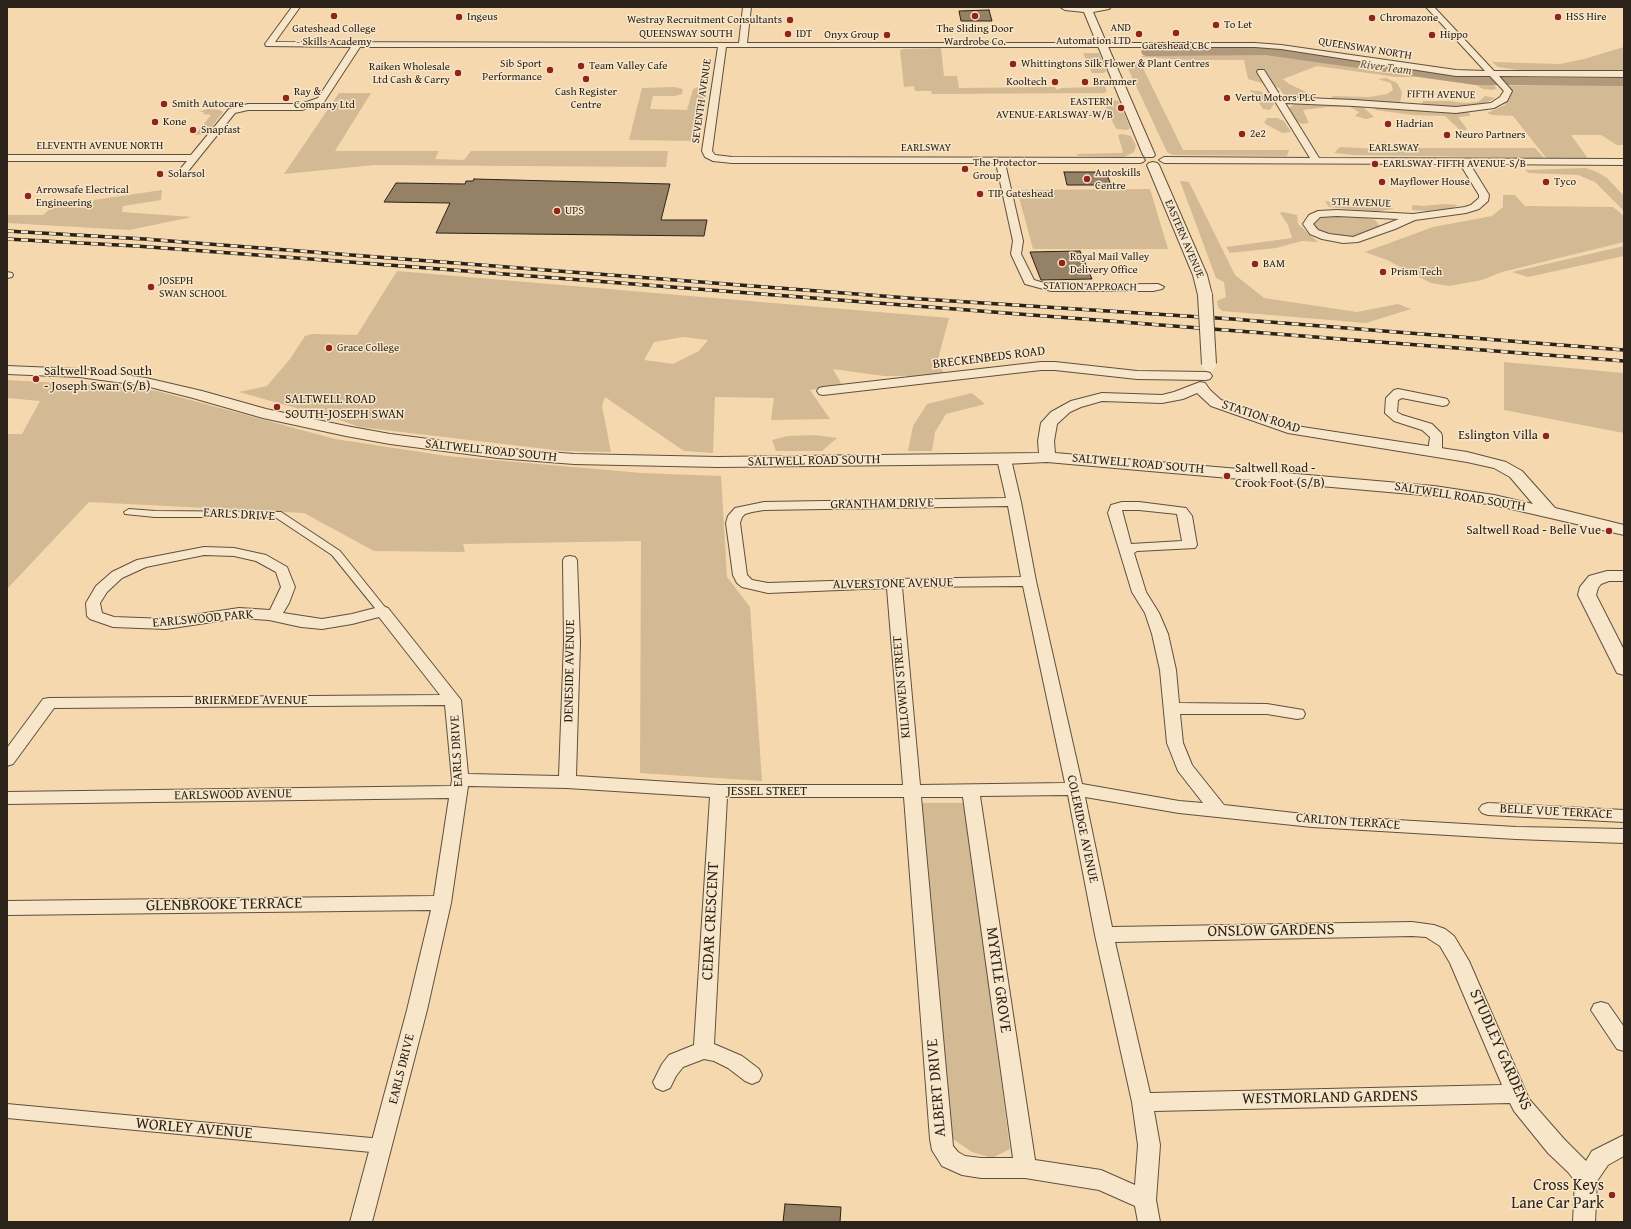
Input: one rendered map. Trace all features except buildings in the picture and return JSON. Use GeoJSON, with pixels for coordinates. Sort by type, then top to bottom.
{"type":"FeatureCollection","features":[{"type":"Feature","properties":{"kind":"street","name":"QUEENSWAY SOUTH"},"geometry":{"type":"LineString","coordinates":[[296,7],[269,42],[270,44],[1103,46]]}},
{"type":"Feature","properties":{"kind":"street"},"geometry":{"type":"LineString","coordinates":[[743,45],[747,7]]}},
{"type":"Feature","properties":{"kind":"street"},"geometry":{"type":"LineString","coordinates":[[1065,7],[1088,10],[1106,7]]}},
{"type":"Feature","properties":{"kind":"street","name":"FIFTH AVENUE"},"geometry":{"type":"LineString","coordinates":[[1278,100],[1354,103],[1432,109],[1477,108],[1494,105],[1504,99],[1508,91],[1496,76],[1430,7]]}},
{"type":"Feature","properties":{"kind":"street","name":"EASTERN AVENUE"},"geometry":{"type":"LineString","coordinates":[[1088,10],[1200,276],[1205,295],[1205,375]]}},
{"type":"Feature","properties":{"kind":"street"},"geometry":{"type":"LineString","coordinates":[[182,173],[232,111],[248,107],[302,107],[320,100],[357,45]]}},
{"type":"Feature","properties":{"kind":"street","name":"SEVENTH AVENUE"},"geometry":{"type":"LineString","coordinates":[[713,158],[708,155],[707,151],[722,45]]}},
{"type":"Feature","properties":{"kind":"street","name":"QUEENSWAY NORTH"},"geometry":{"type":"LineString","coordinates":[[1103,46],[1264,45],[1438,71],[1496,76],[1624,74]]}},
{"type":"Feature","properties":{"kind":"street"},"geometry":{"type":"LineString","coordinates":[[1261,72],[1316,160]]}},
{"type":"Feature","properties":{"kind":"street","name":"ELEVENTH AVENUE NORTH"},"geometry":{"type":"LineString","coordinates":[[7,158],[193,158]]}},
{"type":"Feature","properties":{"kind":"street","name":"EARLSWAY"},"geometry":{"type":"LineString","coordinates":[[713,158],[732,160],[1316,160],[1624,162]]}},
{"type":"Feature","properties":{"kind":"street","name":"STATION APPROACH"},"geometry":{"type":"LineString","coordinates":[[1000,160],[1018,241],[1016,254],[1029,282],[1036,286],[1051,288],[1158,287]]}},
{"type":"Feature","properties":{"kind":"street","name":"5TH AVENUE"},"geometry":{"type":"LineString","coordinates":[[1413,216],[1391,227],[1354,240],[1326,237],[1314,232],[1308,224],[1309,220],[1318,214],[1413,216],[1466,210],[1475,207],[1484,199],[1484,195],[1463,161]]}},
{"type":"Feature","properties":{"kind":"street"},"geometry":{"type":"LineString","coordinates":[[1365,214],[1378,218],[1391,227]]}},
{"type":"Feature","properties":{"kind":"street","name":"BRECKENBEDS ROAD"},"geometry":{"type":"LineString","coordinates":[[823,391],[856,383],[931,380],[1041,366],[1137,374],[1205,375]]}},
{"type":"Feature","properties":{"kind":"street","name":"SALTWELL ROAD SOUTH"},"geometry":{"type":"LineString","coordinates":[[7,370],[79,373],[146,382],[197,394],[263,413],[346,431],[390,439],[498,453],[574,459],[687,462],[1004,460],[1047,457],[1434,491],[1494,500],[1624,530]]}},
{"type":"Feature","properties":{"kind":"street"},"geometry":{"type":"LineString","coordinates":[[1047,457],[1046,441],[1049,422],[1056,415],[1070,406],[1102,397],[1162,399],[1178,396],[1205,375]]}},
{"type":"Feature","properties":{"kind":"street","name":"STATION ROAD"},"geometry":{"type":"LineString","coordinates":[[1205,375],[1204,393],[1216,403],[1286,428],[1489,461],[1516,474],[1549,512]]}},
{"type":"Feature","properties":{"kind":"street"},"geometry":{"type":"LineString","coordinates":[[1435,452],[1436,436],[1427,427],[1398,418],[1390,413],[1392,398],[1397,396],[1398,393],[1443,402]]}},
{"type":"Feature","properties":{"kind":"street","name":"COLERIDGE AVENUE"},"geometry":{"type":"LineString","coordinates":[[1004,460],[1014,502],[1028,581],[1074,789],[1104,935],[1142,1102],[1149,1144],[1145,1200]]}},
{"type":"Feature","properties":{"kind":"street","name":"GRANTHAM DRIVE"},"geometry":{"type":"LineString","coordinates":[[757,587],[747,584],[742,580],[740,575],[732,523],[735,516],[740,511],[750,508],[772,506],[1014,502]]}},
{"type":"Feature","properties":{"kind":"street"},"geometry":{"type":"LineString","coordinates":[[1126,552],[1134,547],[1190,545],[1185,516],[1181,511],[1160,508],[1122,506],[1116,508],[1115,513],[1126,552],[1139,592],[1152,613],[1160,634],[1168,670],[1175,743],[1184,767],[1219,810]]}},
{"type":"Feature","properties":{"kind":"street","name":"EARLS DRIVE"},"geometry":{"type":"LineString","coordinates":[[129,512],[155,514],[276,514],[336,553],[384,610],[454,700],[460,786],[442,903],[417,1010],[361,1222]]}},
{"type":"Feature","properties":{"kind":"street","name":"EARLSWOOD PARK"},"geometry":{"type":"LineString","coordinates":[[274,616],[282,603],[288,587],[282,570],[261,558],[234,552],[204,551],[142,563],[117,575],[101,589],[93,604],[95,616],[113,622],[137,624],[166,624],[239,613],[274,616],[294,621],[322,624],[352,619],[384,610]]}},
{"type":"Feature","properties":{"kind":"street","name":"DENESIDE AVENUE"},"geometry":{"type":"LineString","coordinates":[[567,782],[572,642],[570,560]]}},
{"type":"Feature","properties":{"kind":"street"},"geometry":{"type":"LineString","coordinates":[[1623,664],[1587,595],[1589,587],[1595,580],[1607,576],[1624,576]]}},
{"type":"Feature","properties":{"kind":"street","name":"ALVERSTONE AVENUE"},"geometry":{"type":"LineString","coordinates":[[757,587],[768,588],[894,583],[1028,581]]}},
{"type":"Feature","properties":{"kind":"street","name":"KILLOWEN STREET"},"geometry":{"type":"LineString","coordinates":[[894,583],[911,791]]}},
{"type":"Feature","properties":{"kind":"street","name":"BRIERMEDE AVENUE"},"geometry":{"type":"LineString","coordinates":[[7,760],[49,703],[454,700]]}},
{"type":"Feature","properties":{"kind":"street"},"geometry":{"type":"LineString","coordinates":[[1172,708],[1267,709],[1297,714]]}},
{"type":"Feature","properties":{"kind":"street","name":"JESSEL STREET"},"geometry":{"type":"LineString","coordinates":[[460,786],[567,782],[719,791],[971,791],[1074,789]]}},
{"type":"Feature","properties":{"kind":"street","name":"EARLSWOOD AVENUE"},"geometry":{"type":"LineString","coordinates":[[7,798],[460,786]]}},
{"type":"Feature","properties":{"kind":"street","name":"CARLTON TERRACE"},"geometry":{"type":"LineString","coordinates":[[1074,789],[1179,807],[1219,810],[1312,821],[1516,834],[1624,836]]}},
{"type":"Feature","properties":{"kind":"street","name":"CEDAR CRESCENT"},"geometry":{"type":"LineString","coordinates":[[704,1050],[719,791]]}},
{"type":"Feature","properties":{"kind":"street","name":"ALBERT DRIVE"},"geometry":{"type":"LineString","coordinates":[[911,791],[941,1139],[944,1150],[950,1158],[962,1165],[981,1168],[1025,1168],[1101,1180],[1145,1200]]}},
{"type":"Feature","properties":{"kind":"street","name":"MYRTLE GROVE"},"geometry":{"type":"LineString","coordinates":[[971,791],[1025,1168]]}},
{"type":"Feature","properties":{"kind":"street","name":"BELLE VUE TERRACE"},"geometry":{"type":"LineString","coordinates":[[1488,809],[1624,816]]}},
{"type":"Feature","properties":{"kind":"street","name":"GLENBROOKE TERRACE"},"geometry":{"type":"LineString","coordinates":[[7,908],[442,903]]}},
{"type":"Feature","properties":{"kind":"street","name":"ONSLOW GARDENS"},"geometry":{"type":"LineString","coordinates":[[1104,935],[1412,928],[1427,930],[1438,934]]}},
{"type":"Feature","properties":{"kind":"street","name":"STUDLEY GARDENS"},"geometry":{"type":"LineString","coordinates":[[1438,934],[1447,941],[1460,961],[1521,1106],[1556,1146],[1576,1165],[1586,1179]]}},
{"type":"Feature","properties":{"kind":"street"},"geometry":{"type":"LineString","coordinates":[[1601,1010],[1624,1043]]}},
{"type":"Feature","properties":{"kind":"street"},"geometry":{"type":"LineString","coordinates":[[663,1082],[669,1070],[676,1061],[704,1050],[719,1054],[735,1062],[752,1075]]}},
{"type":"Feature","properties":{"kind":"street","name":"WESTMORLAND GARDENS"},"geometry":{"type":"LineString","coordinates":[[1142,1102],[1517,1094]]}},
{"type":"Feature","properties":{"kind":"street","name":"WORLEY AVENUE"},"geometry":{"type":"LineString","coordinates":[[7,1111],[382,1146]]}},
{"type":"Feature","properties":{"kind":"street"},"geometry":{"type":"LineString","coordinates":[[1584,1222],[1586,1179],[1600,1158],[1624,1145]]}},
{"type":"Feature","properties":{"kind":"street"},"geometry":{"type":"LineString","coordinates":[[1145,1200],[1149,1222]]}},
{"type":"Feature","properties":{"kind":"shaded area"},"geometry":{"type":"Polygon","coordinates":[[[1624,47],[1624,70],[1517,70],[1498,67],[1492,62],[1560,64],[1584,59],[1624,47]]]}},
{"type":"Feature","properties":{"kind":"shaded area"},"geometry":{"type":"Polygon","coordinates":[[[941,48],[944,76],[957,76],[959,88],[1055,87],[1057,90],[1061,88],[1096,87],[1095,80],[1102,79],[1107,92],[932,94],[931,91],[915,91],[914,86],[904,87],[900,50],[941,48]]]}},
{"type":"Feature","properties":{"kind":"shaded area"},"geometry":{"type":"Polygon","coordinates":[[[1258,49],[1289,51],[1330,58],[1333,64],[1385,73],[1404,73],[1492,84],[1497,88],[1493,90],[1483,89],[1476,85],[1417,77],[1397,77],[1317,66],[1283,79],[1289,84],[1319,98],[1284,95],[1279,88],[1248,79],[1244,60],[1189,60],[1141,57],[1147,54],[1179,50],[1258,49]]]}},
{"type":"Feature","properties":{"kind":"shaded area"},"geometry":{"type":"Polygon","coordinates":[[[1083,53],[1099,53],[1106,71],[1104,73],[1092,73],[1083,53]]]}},
{"type":"Feature","properties":{"kind":"shaded area"},"geometry":{"type":"Polygon","coordinates":[[[1125,62],[1140,62],[1183,150],[1289,150],[1287,156],[1173,155],[1167,152],[1125,62]]]}},
{"type":"Feature","properties":{"kind":"shaded area"},"geometry":{"type":"Polygon","coordinates":[[[1386,78],[1397,83],[1402,92],[1400,103],[1336,100],[1331,96],[1369,97],[1387,94],[1393,90],[1391,83],[1378,79],[1386,78]]]}},
{"type":"Feature","properties":{"kind":"shaded area"},"geometry":{"type":"Polygon","coordinates":[[[1624,85],[1624,145],[1617,145],[1601,135],[1571,135],[1589,160],[1547,159],[1513,116],[1492,115],[1487,113],[1505,105],[1508,95],[1508,86],[1624,85]]]}},
{"type":"Feature","properties":{"kind":"shaded area"},"geometry":{"type":"Polygon","coordinates":[[[675,87],[683,89],[682,94],[675,96],[653,96],[650,109],[687,110],[693,89],[698,87],[707,89],[698,141],[629,140],[642,88],[675,87]]]}},
{"type":"Feature","properties":{"kind":"shaded area"},"geometry":{"type":"Polygon","coordinates":[[[1250,90],[1268,94],[1274,104],[1270,110],[1263,109],[1250,90]]]}},
{"type":"Feature","properties":{"kind":"shaded area"},"geometry":{"type":"Polygon","coordinates":[[[339,93],[371,93],[335,151],[439,151],[435,159],[464,160],[471,151],[668,151],[666,167],[374,165],[284,174],[339,93]]]}},
{"type":"Feature","properties":{"kind":"shaded area"},"geometry":{"type":"Polygon","coordinates":[[[1485,96],[1495,98],[1488,102],[1472,106],[1421,106],[1423,101],[1449,101],[1465,103],[1478,102],[1485,96]]]}},
{"type":"Feature","properties":{"kind":"shaded area"},"geometry":{"type":"Polygon","coordinates":[[[1107,99],[1119,101],[1130,128],[1128,130],[1117,129],[1115,127],[1103,101],[1107,99]]]}},
{"type":"Feature","properties":{"kind":"shaded area"},"geometry":{"type":"Polygon","coordinates":[[[1296,103],[1353,105],[1363,107],[1374,117],[1366,119],[1355,116],[1359,112],[1350,107],[1327,107],[1303,110],[1309,123],[1302,124],[1296,121],[1289,108],[1296,103]]]}},
{"type":"Feature","properties":{"kind":"shaded area"},"geometry":{"type":"Polygon","coordinates":[[[1382,106],[1426,111],[1469,112],[1470,116],[1458,117],[1467,129],[1462,132],[1445,116],[1413,115],[1376,110],[1373,107],[1382,106]]]}},
{"type":"Feature","properties":{"kind":"shaded area"},"geometry":{"type":"Polygon","coordinates":[[[207,109],[220,110],[223,112],[206,134],[195,135],[211,115],[203,114],[204,112],[199,112],[207,109]]]}},
{"type":"Feature","properties":{"kind":"shaded area"},"geometry":{"type":"Polygon","coordinates":[[[1267,118],[1277,118],[1284,121],[1291,132],[1282,133],[1264,123],[1267,118]]]}},
{"type":"Feature","properties":{"kind":"shaded area"},"geometry":{"type":"Polygon","coordinates":[[[1122,134],[1131,136],[1136,146],[1134,152],[1124,157],[1079,156],[1076,154],[1121,153],[1123,152],[1118,135],[1122,134]]]}},
{"type":"Feature","properties":{"kind":"shaded area"},"geometry":{"type":"Polygon","coordinates":[[[1385,142],[1393,148],[1535,148],[1544,158],[1354,155],[1334,153],[1340,147],[1379,149],[1378,143],[1385,142]]]}},
{"type":"Feature","properties":{"kind":"shaded area"},"geometry":{"type":"Polygon","coordinates":[[[1586,168],[1607,178],[1624,196],[1624,211],[1595,182],[1578,175],[1529,173],[1525,170],[1586,168]]]}},
{"type":"Feature","properties":{"kind":"shaded area"},"geometry":{"type":"Polygon","coordinates":[[[1180,181],[1189,182],[1235,275],[1264,298],[1357,312],[1398,304],[1411,309],[1366,323],[1222,311],[1218,307],[1217,301],[1226,297],[1224,282],[1216,278],[1180,181]]]}},
{"type":"Feature","properties":{"kind":"shaded area"},"geometry":{"type":"Polygon","coordinates":[[[1150,189],[1168,249],[1033,249],[1017,190],[1150,189]]]}},
{"type":"Feature","properties":{"kind":"shaded area"},"geometry":{"type":"Polygon","coordinates":[[[162,190],[161,200],[123,206],[122,212],[192,217],[129,230],[7,223],[7,215],[43,215],[53,206],[162,190]]]}},
{"type":"Feature","properties":{"kind":"shaded area"},"geometry":{"type":"Polygon","coordinates":[[[1503,195],[1515,195],[1525,206],[1613,207],[1624,216],[1624,242],[1502,272],[1482,280],[1449,286],[1431,283],[1387,260],[1365,252],[1433,227],[1492,216],[1503,207],[1503,195]]]}},
{"type":"Feature","properties":{"kind":"shaded area"},"geometry":{"type":"Polygon","coordinates":[[[1325,201],[1353,206],[1391,205],[1393,209],[1374,212],[1329,207],[1325,201]]]}},
{"type":"Feature","properties":{"kind":"shaded area"},"geometry":{"type":"Polygon","coordinates":[[[1444,204],[1458,205],[1450,209],[1427,211],[1412,210],[1413,205],[1422,206],[1444,204]]]}},
{"type":"Feature","properties":{"kind":"shaded area"},"geometry":{"type":"Polygon","coordinates":[[[1282,212],[1297,215],[1298,224],[1318,242],[1302,241],[1276,248],[1230,253],[1226,247],[1292,238],[1288,225],[1280,213],[1282,212]]]}},
{"type":"Feature","properties":{"kind":"shaded area"},"geometry":{"type":"Polygon","coordinates":[[[1326,216],[1367,218],[1375,220],[1380,226],[1352,237],[1337,237],[1320,232],[1315,228],[1315,220],[1326,216]]]}},
{"type":"Feature","properties":{"kind":"shaded area"},"geometry":{"type":"Polygon","coordinates":[[[1624,246],[1624,256],[1528,277],[1512,272],[1624,246]]]}},
{"type":"Feature","properties":{"kind":"shaded area"},"geometry":{"type":"Polygon","coordinates":[[[397,271],[949,318],[938,359],[944,373],[921,376],[884,376],[833,369],[842,385],[810,390],[830,419],[771,420],[774,398],[715,397],[713,453],[684,451],[605,397],[602,406],[611,452],[563,451],[359,427],[316,411],[310,412],[239,392],[267,386],[290,359],[305,336],[312,334],[357,335],[397,271]],[[683,337],[654,342],[644,360],[673,364],[699,351],[708,340],[683,337]]]}},
{"type":"Feature","properties":{"kind":"shaded area"},"geometry":{"type":"Polygon","coordinates":[[[1504,362],[1624,373],[1624,433],[1504,410],[1504,362]]]}},
{"type":"Feature","properties":{"kind":"shaded area"},"geometry":{"type":"Polygon","coordinates":[[[7,380],[112,386],[157,391],[335,439],[447,456],[642,473],[721,476],[727,577],[750,607],[762,781],[640,773],[641,541],[463,544],[465,552],[374,551],[304,513],[89,502],[7,589],[7,434],[22,434],[40,401],[7,398],[7,380]]]}},
{"type":"Feature","properties":{"kind":"shaded area"},"geometry":{"type":"Polygon","coordinates":[[[972,393],[985,404],[946,414],[935,432],[932,451],[908,451],[913,426],[927,404],[972,393]]]}},
{"type":"Feature","properties":{"kind":"shaded area"},"geometry":{"type":"Polygon","coordinates":[[[815,435],[837,438],[822,451],[776,451],[772,440],[788,436],[815,435]]]}},
{"type":"Feature","properties":{"kind":"shaded area"},"geometry":{"type":"Polygon","coordinates":[[[920,803],[965,803],[1010,1149],[992,1158],[972,1152],[950,1137],[920,803]]]}},
{"type":"Feature","properties":{"kind":"waterway","name":"River Team"},"geometry":{"type":"LineString","coordinates":[[1148,52],[1266,51],[1476,81],[1624,82]]}},
{"type":"Feature","properties":{"kind":"railway"},"geometry":{"type":"LineString","coordinates":[[7,231],[144,239],[921,299],[1232,319],[1624,350]]}},
{"type":"Feature","properties":{"kind":"railway"},"geometry":{"type":"LineString","coordinates":[[7,239],[136,246],[324,260],[1624,361]]}},
{"type":"Feature","properties":{"kind":"place","name":"Gateshead College - Skills Academy"},"geometry":{"type":"Point","coordinates":[334,16]}},
{"type":"Feature","properties":{"kind":"place","name":"The Sliding Door Wardrobe Co."},"geometry":{"type":"Point","coordinates":[975,16]}},
{"type":"Feature","properties":{"kind":"place","name":"Ingeus"},"geometry":{"type":"Point","coordinates":[459,17]}},
{"type":"Feature","properties":{"kind":"place","name":"HSS Hire"},"geometry":{"type":"Point","coordinates":[1558,17]}},
{"type":"Feature","properties":{"kind":"place","name":"Chromazone"},"geometry":{"type":"Point","coordinates":[1372,18]}},
{"type":"Feature","properties":{"kind":"place","name":"Westray Recruitment Consultants"},"geometry":{"type":"Point","coordinates":[790,20]}},
{"type":"Feature","properties":{"kind":"place","name":"To Let"},"geometry":{"type":"Point","coordinates":[1216,25]}},
{"type":"Feature","properties":{"kind":"place","name":"Gateshead CBC"},"geometry":{"type":"Point","coordinates":[1176,33]}},
{"type":"Feature","properties":{"kind":"place","name":"IDT"},"geometry":{"type":"Point","coordinates":[788,34]}},
{"type":"Feature","properties":{"kind":"place","name":"AND Automation LTD"},"geometry":{"type":"Point","coordinates":[1139,34]}},
{"type":"Feature","properties":{"kind":"place","name":"Onyx Group"},"geometry":{"type":"Point","coordinates":[887,35]}},
{"type":"Feature","properties":{"kind":"place","name":"Hippo"},"geometry":{"type":"Point","coordinates":[1432,35]}},
{"type":"Feature","properties":{"kind":"place","name":"Whittingtons Silk Flower & Plant Centres"},"geometry":{"type":"Point","coordinates":[1013,64]}},
{"type":"Feature","properties":{"kind":"place","name":"Team Valley Cafe"},"geometry":{"type":"Point","coordinates":[581,66]}},
{"type":"Feature","properties":{"kind":"place","name":"Sib Sport Performance"},"geometry":{"type":"Point","coordinates":[550,70]}},
{"type":"Feature","properties":{"kind":"place","name":"Raiken Wholesale Ltd Cash & Carry"},"geometry":{"type":"Point","coordinates":[458,73]}},
{"type":"Feature","properties":{"kind":"place","name":"Cash Register Centre"},"geometry":{"type":"Point","coordinates":[586,79]}},
{"type":"Feature","properties":{"kind":"place","name":"Kooltech"},"geometry":{"type":"Point","coordinates":[1055,82]}},
{"type":"Feature","properties":{"kind":"place","name":"Brammer"},"geometry":{"type":"Point","coordinates":[1085,82]}},
{"type":"Feature","properties":{"kind":"place","name":"Ray & Company Ltd"},"geometry":{"type":"Point","coordinates":[286,98]}},
{"type":"Feature","properties":{"kind":"place","name":"Vertu Motors PLC"},"geometry":{"type":"Point","coordinates":[1227,98]}},
{"type":"Feature","properties":{"kind":"place","name":"Smith Autocare"},"geometry":{"type":"Point","coordinates":[164,104]}},
{"type":"Feature","properties":{"kind":"place","name":"EASTERN AVENUE-EARLSWAY-W/B"},"geometry":{"type":"Point","coordinates":[1121,108]}},
{"type":"Feature","properties":{"kind":"place","name":"Kone"},"geometry":{"type":"Point","coordinates":[155,122]}},
{"type":"Feature","properties":{"kind":"place","name":"Hadrian"},"geometry":{"type":"Point","coordinates":[1388,124]}},
{"type":"Feature","properties":{"kind":"place","name":"Snapfast"},"geometry":{"type":"Point","coordinates":[193,130]}},
{"type":"Feature","properties":{"kind":"place","name":"2e2"},"geometry":{"type":"Point","coordinates":[1242,134]}},
{"type":"Feature","properties":{"kind":"place","name":"Neuro Partners"},"geometry":{"type":"Point","coordinates":[1447,135]}},
{"type":"Feature","properties":{"kind":"place","name":"EARLSWAY-FIFTH AVENUE-S/B"},"geometry":{"type":"Point","coordinates":[1375,164]}},
{"type":"Feature","properties":{"kind":"place","name":"The Protector Group"},"geometry":{"type":"Point","coordinates":[965,169]}},
{"type":"Feature","properties":{"kind":"place","name":"Solarsol"},"geometry":{"type":"Point","coordinates":[160,174]}},
{"type":"Feature","properties":{"kind":"place","name":"Autoskills Centre"},"geometry":{"type":"Point","coordinates":[1087,179]}},
{"type":"Feature","properties":{"kind":"place","name":"Mayflower House"},"geometry":{"type":"Point","coordinates":[1382,182]}},
{"type":"Feature","properties":{"kind":"place","name":"Tyco"},"geometry":{"type":"Point","coordinates":[1546,182]}},
{"type":"Feature","properties":{"kind":"place","name":"TIP Gateshead"},"geometry":{"type":"Point","coordinates":[980,194]}},
{"type":"Feature","properties":{"kind":"place","name":"Arrowsafe Electrical Engineering"},"geometry":{"type":"Point","coordinates":[28,196]}},
{"type":"Feature","properties":{"kind":"place","name":"UPS"},"geometry":{"type":"Point","coordinates":[557,211]}},
{"type":"Feature","properties":{"kind":"place","name":"Royal Mail Valley Delivery Office"},"geometry":{"type":"Point","coordinates":[1062,263]}},
{"type":"Feature","properties":{"kind":"place","name":"BAM"},"geometry":{"type":"Point","coordinates":[1255,264]}},
{"type":"Feature","properties":{"kind":"place","name":"Prism Tech"},"geometry":{"type":"Point","coordinates":[1383,272]}},
{"type":"Feature","properties":{"kind":"place","name":"JOSEPH SWAN SCHOOL"},"geometry":{"type":"Point","coordinates":[151,287]}},
{"type":"Feature","properties":{"kind":"place","name":"Grace College"},"geometry":{"type":"Point","coordinates":[329,348]}},
{"type":"Feature","properties":{"kind":"place","name":"Saltwell Road South - Joseph Swan (S/B)"},"geometry":{"type":"Point","coordinates":[36,379]}},
{"type":"Feature","properties":{"kind":"place","name":"SALTWELL ROAD SOUTH-JOSEPH SWAN"},"geometry":{"type":"Point","coordinates":[277,407]}},
{"type":"Feature","properties":{"kind":"place","name":"Eslington Villa"},"geometry":{"type":"Point","coordinates":[1546,436]}},
{"type":"Feature","properties":{"kind":"place","name":"Saltwell Road - Crook Foot (S/B)"},"geometry":{"type":"Point","coordinates":[1227,476]}},
{"type":"Feature","properties":{"kind":"place","name":"Saltwell Road - Belle Vue"},"geometry":{"type":"Point","coordinates":[1609,531]}},
{"type":"Feature","properties":{"kind":"place","name":"Cross Keys Lane Car Park"},"geometry":{"type":"Point","coordinates":[1612,1195]}}]}
